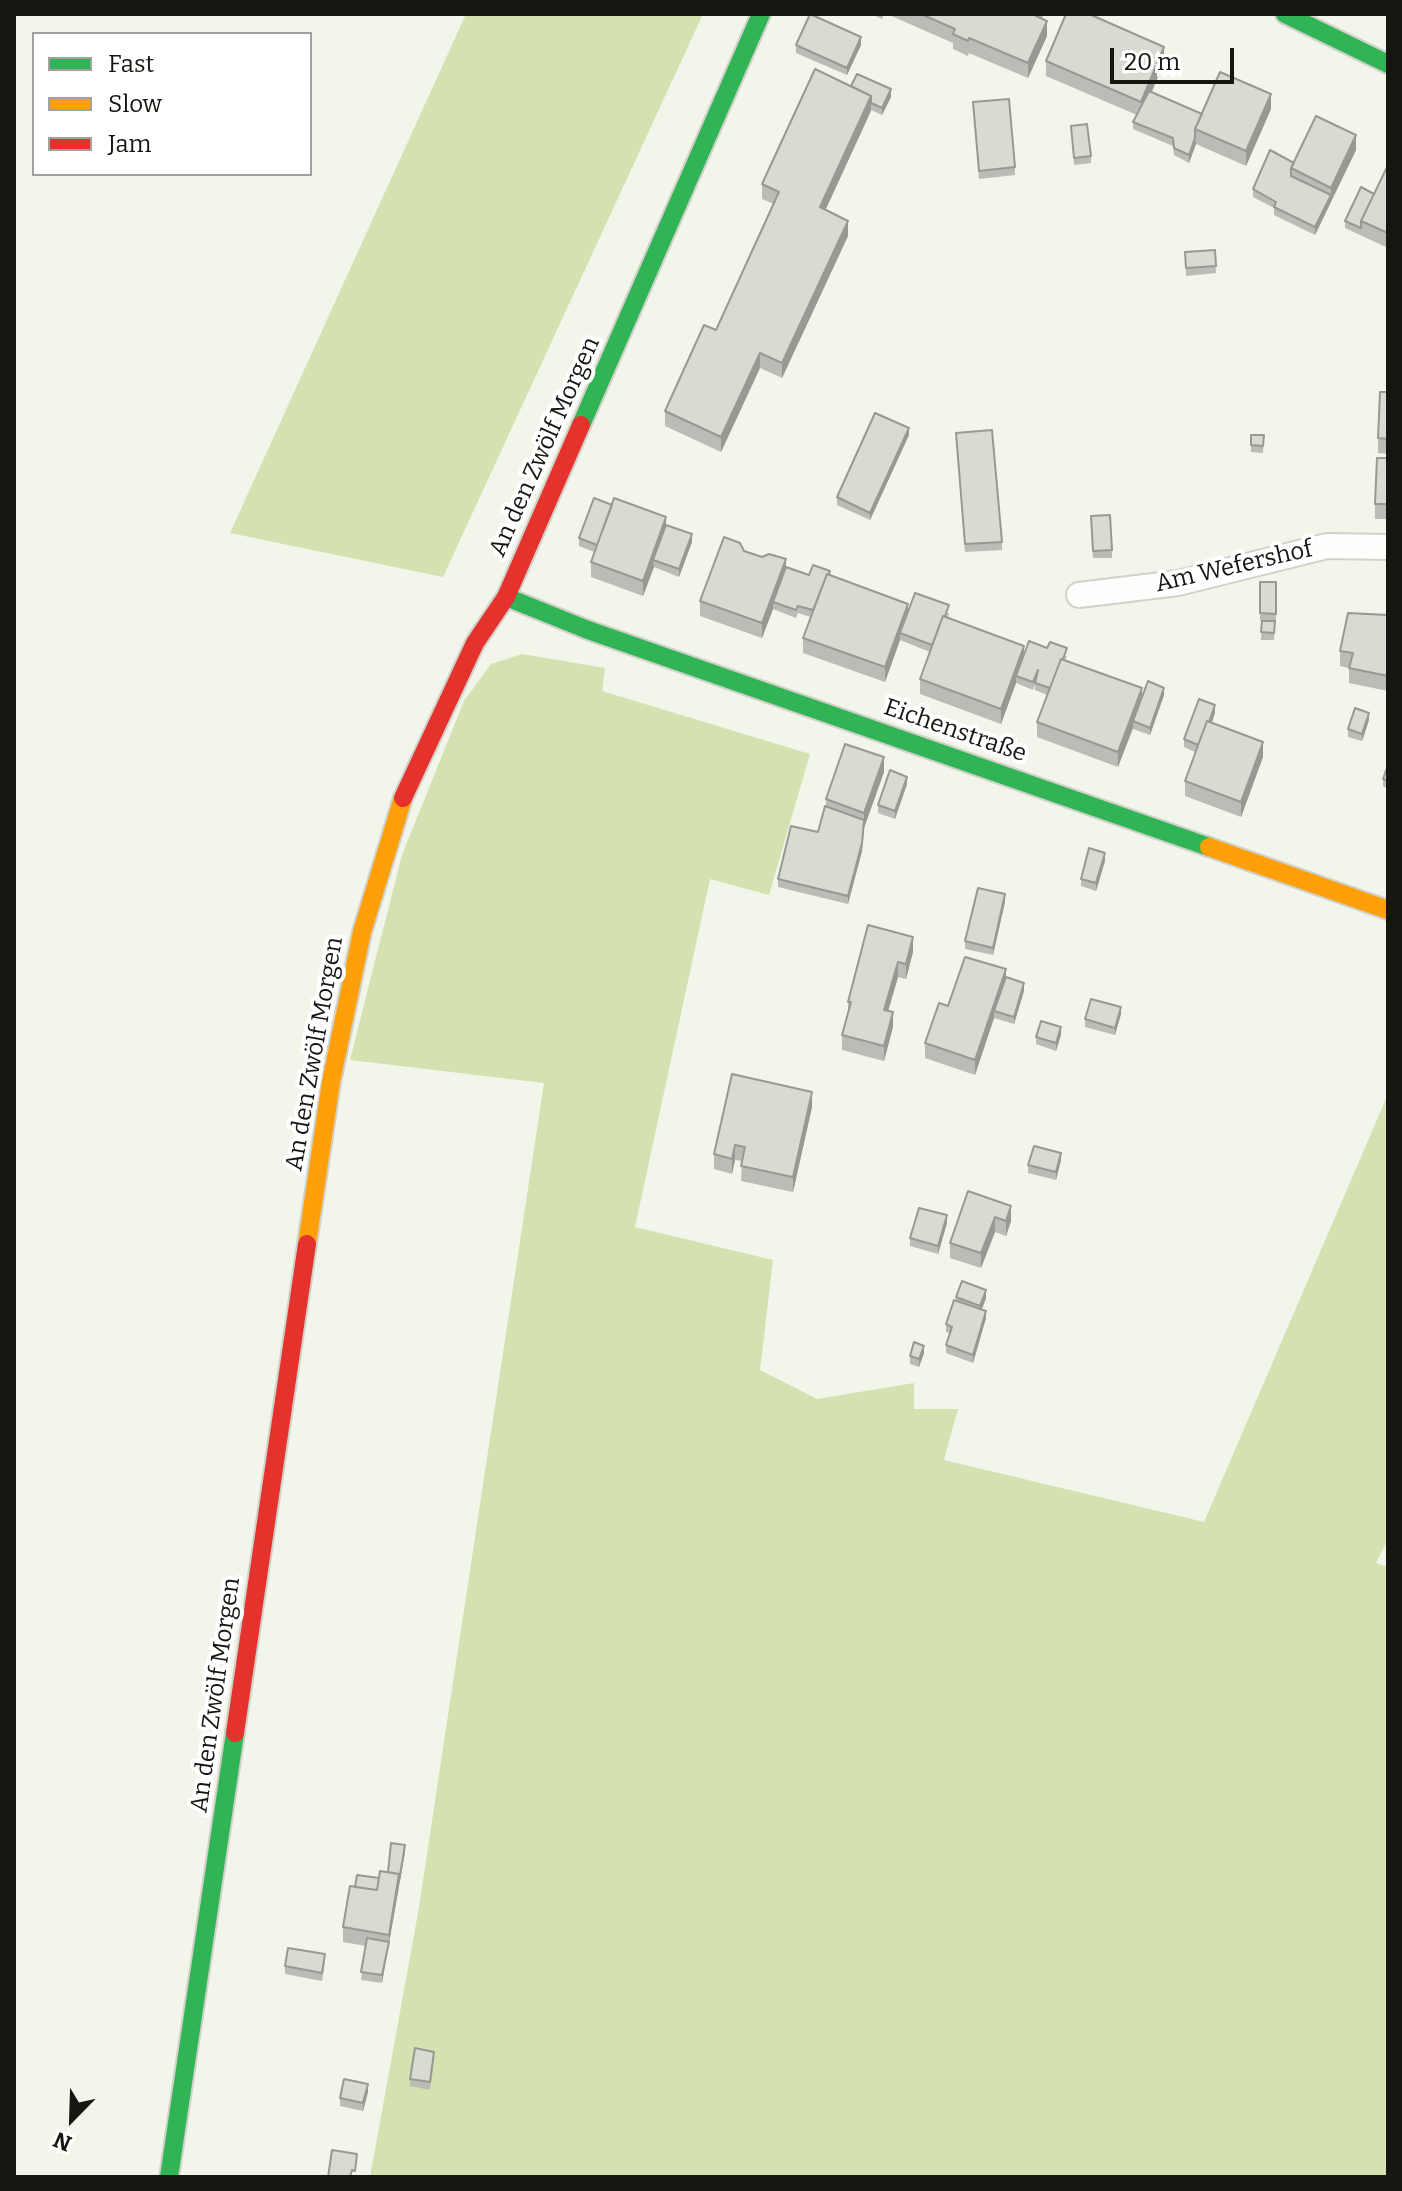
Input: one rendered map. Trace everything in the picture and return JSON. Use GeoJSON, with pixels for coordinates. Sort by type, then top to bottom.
{"type":"FeatureCollection","features":[{"type":"Feature","properties":{"kind":"street","name":"An den Zwölf Morgen"},"geometry":{"type":"LineString","coordinates":[[169,2177],[331,1082],[362,932],[403,798],[475,643],[506,597],[761,14]]}},
{"type":"Feature","properties":{"kind":"street"},"geometry":{"type":"LineString","coordinates":[[1285,14],[1388,64]]}},
{"type":"Feature","properties":{"kind":"street","name":"Eichenstraße"},"geometry":{"type":"LineString","coordinates":[[506,597],[588,630],[1388,910]]}},
{"type":"Feature","properties":{"kind":"lane","name":"Am Wefershof"},"geometry":{"type":"LineString","coordinates":[[1079,595],[1178,583],[1327,546],[1388,547]]}},
{"type":"Feature","properties":{"kind":"green space"},"geometry":{"type":"Polygon","coordinates":[[[466,14],[703,14],[443,577],[230,533],[466,14]]]}},
{"type":"Feature","properties":{"kind":"green space"},"geometry":{"type":"Polygon","coordinates":[[[522,654],[605,668],[602,691],[810,754],[769,895],[710,879],[635,1227],[773,1260],[760,1370],[817,1399],[914,1383],[914,1409],[958,1409],[944,1460],[1204,1522],[1388,1094],[1388,1539],[1376,1563],[1388,1567],[1388,2177],[370,2177],[418,1913],[544,1083],[350,1060],[402,855],[464,701],[491,664],[522,654]]]}},
{"type":"Feature","properties":{"kind":"building"},"geometry":{"type":"Polygon","coordinates":[[[810,14],[861,37],[847,68],[796,45],[810,14]]]}},
{"type":"Feature","properties":{"kind":"building"},"geometry":{"type":"Polygon","coordinates":[[[921,14],[1037,14],[1047,21],[1028,63],[969,38],[968,41],[953,34],[955,29],[921,14]]]}},
{"type":"Feature","properties":{"kind":"building"},"geometry":{"type":"Polygon","coordinates":[[[1066,14],[1089,14],[1164,47],[1141,102],[1046,61],[1066,14]]]}},
{"type":"Feature","properties":{"kind":"building"},"geometry":{"type":"Polygon","coordinates":[[[815,69],[871,96],[820,207],[848,221],[782,363],[760,353],[721,437],[665,411],[704,325],[716,330],[779,192],[762,184],[815,69]]]}},
{"type":"Feature","properties":{"kind":"building"},"geometry":{"type":"Polygon","coordinates":[[[1220,72],[1271,94],[1246,151],[1195,129],[1220,72]]]}},
{"type":"Feature","properties":{"kind":"building"},"geometry":{"type":"Polygon","coordinates":[[[857,74],[891,89],[882,108],[871,103],[871,96],[851,86],[857,74]]]}},
{"type":"Feature","properties":{"kind":"building"},"geometry":{"type":"Polygon","coordinates":[[[1149,91],[1202,114],[1189,155],[1174,148],[1173,138],[1133,122],[1149,91]]]}},
{"type":"Feature","properties":{"kind":"building"},"geometry":{"type":"Polygon","coordinates":[[[1009,99],[1015,167],[979,171],[973,102],[1009,99]]]}},
{"type":"Feature","properties":{"kind":"building"},"geometry":{"type":"Polygon","coordinates":[[[1316,116],[1356,135],[1331,188],[1291,168],[1316,116]]]}},
{"type":"Feature","properties":{"kind":"building"},"geometry":{"type":"Polygon","coordinates":[[[1087,124],[1091,156],[1074,158],[1071,126],[1087,124]]]}},
{"type":"Feature","properties":{"kind":"building"},"geometry":{"type":"Polygon","coordinates":[[[1270,150],[1294,163],[1291,176],[1331,195],[1315,227],[1274,207],[1276,202],[1253,189],[1270,150]]]}},
{"type":"Feature","properties":{"kind":"building"},"geometry":{"type":"Polygon","coordinates":[[[1388,165],[1388,233],[1361,221],[1388,165]]]}},
{"type":"Feature","properties":{"kind":"building"},"geometry":{"type":"Polygon","coordinates":[[[1361,187],[1374,194],[1361,221],[1361,228],[1345,221],[1361,187]]]}},
{"type":"Feature","properties":{"kind":"building"},"geometry":{"type":"Polygon","coordinates":[[[1215,250],[1216,266],[1186,268],[1185,252],[1215,250]]]}},
{"type":"Feature","properties":{"kind":"building"},"geometry":{"type":"Polygon","coordinates":[[[1380,392],[1388,392],[1388,439],[1378,438],[1380,392]]]}},
{"type":"Feature","properties":{"kind":"building"},"geometry":{"type":"Polygon","coordinates":[[[875,413],[909,428],[870,513],[837,497],[875,413]]]}},
{"type":"Feature","properties":{"kind":"building"},"geometry":{"type":"Polygon","coordinates":[[[992,430],[1002,542],[965,544],[956,433],[992,430]]]}},
{"type":"Feature","properties":{"kind":"building"},"geometry":{"type":"Polygon","coordinates":[[[1251,435],[1264,435],[1263,446],[1251,445],[1251,435]]]}},
{"type":"Feature","properties":{"kind":"building"},"geometry":{"type":"Polygon","coordinates":[[[1377,458],[1388,458],[1388,504],[1375,504],[1377,458]]]}},
{"type":"Feature","properties":{"kind":"building"},"geometry":{"type":"Polygon","coordinates":[[[594,498],[612,505],[597,545],[579,538],[594,498]]]}},
{"type":"Feature","properties":{"kind":"building"},"geometry":{"type":"Polygon","coordinates":[[[614,498],[666,517],[643,581],[591,562],[614,498]]]}},
{"type":"Feature","properties":{"kind":"building"},"geometry":{"type":"Polygon","coordinates":[[[1110,515],[1112,550],[1093,551],[1091,516],[1110,515]]]}},
{"type":"Feature","properties":{"kind":"building"},"geometry":{"type":"Polygon","coordinates":[[[666,525],[692,534],[679,569],[653,560],[666,525]]]}},
{"type":"Feature","properties":{"kind":"building"},"geometry":{"type":"Polygon","coordinates":[[[724,537],[740,543],[744,551],[762,557],[769,554],[786,559],[762,623],[700,601],[724,537]]]}},
{"type":"Feature","properties":{"kind":"building"},"geometry":{"type":"Polygon","coordinates":[[[813,565],[830,571],[813,610],[798,606],[796,610],[773,602],[786,567],[809,575],[813,565]]]}},
{"type":"Feature","properties":{"kind":"building"},"geometry":{"type":"Polygon","coordinates":[[[827,574],[908,604],[885,667],[803,638],[827,574]]]}},
{"type":"Feature","properties":{"kind":"building"},"geometry":{"type":"Polygon","coordinates":[[[1260,582],[1276,582],[1276,614],[1260,613],[1260,582]]]}},
{"type":"Feature","properties":{"kind":"building"},"geometry":{"type":"Polygon","coordinates":[[[915,593],[949,605],[932,645],[900,633],[915,593]]]}},
{"type":"Feature","properties":{"kind":"building"},"geometry":{"type":"Polygon","coordinates":[[[1348,613],[1388,615],[1388,676],[1349,668],[1353,653],[1340,651],[1348,613]]]}},
{"type":"Feature","properties":{"kind":"building"},"geometry":{"type":"Polygon","coordinates":[[[943,616],[1024,646],[1001,709],[920,679],[943,616]]]}},
{"type":"Feature","properties":{"kind":"building"},"geometry":{"type":"Polygon","coordinates":[[[1262,621],[1275,621],[1274,633],[1261,632],[1262,621]]]}},
{"type":"Feature","properties":{"kind":"building"},"geometry":{"type":"Polygon","coordinates":[[[1029,641],[1047,648],[1050,642],[1067,648],[1050,688],[1035,683],[1038,670],[1033,682],[1016,676],[1029,641]]]}},
{"type":"Feature","properties":{"kind":"building"},"geometry":{"type":"Polygon","coordinates":[[[1061,659],[1142,688],[1118,752],[1037,722],[1061,659]]]}},
{"type":"Feature","properties":{"kind":"building"},"geometry":{"type":"Polygon","coordinates":[[[1148,681],[1164,688],[1150,728],[1133,721],[1148,681]]]}},
{"type":"Feature","properties":{"kind":"building"},"geometry":{"type":"Polygon","coordinates":[[[1199,699],[1215,705],[1198,745],[1184,739],[1199,699]]]}},
{"type":"Feature","properties":{"kind":"building"},"geometry":{"type":"Polygon","coordinates":[[[1355,708],[1369,713],[1362,734],[1348,729],[1355,708]]]}},
{"type":"Feature","properties":{"kind":"building"},"geometry":{"type":"Polygon","coordinates":[[[1207,721],[1263,742],[1241,802],[1185,781],[1207,721]]]}},
{"type":"Feature","properties":{"kind":"building"},"geometry":{"type":"Polygon","coordinates":[[[845,744],[884,757],[864,813],[826,799],[845,744]]]}},
{"type":"Feature","properties":{"kind":"building"},"geometry":{"type":"Polygon","coordinates":[[[890,770],[907,777],[895,811],[878,805],[890,770]]]}},
{"type":"Feature","properties":{"kind":"building"},"geometry":{"type":"Polygon","coordinates":[[[825,806],[864,820],[862,843],[848,896],[778,879],[791,826],[818,832],[825,806]]]}},
{"type":"Feature","properties":{"kind":"building"},"geometry":{"type":"Polygon","coordinates":[[[1089,848],[1105,853],[1096,883],[1081,879],[1089,848]]]}},
{"type":"Feature","properties":{"kind":"building"},"geometry":{"type":"Polygon","coordinates":[[[978,888],[1005,894],[993,948],[965,941],[978,888]]]}},
{"type":"Feature","properties":{"kind":"building"},"geometry":{"type":"Polygon","coordinates":[[[868,925],[913,937],[906,964],[898,962],[884,1010],[893,1012],[884,1046],[842,1035],[868,925]]]}},
{"type":"Feature","properties":{"kind":"building"},"geometry":{"type":"Polygon","coordinates":[[[965,957],[1006,969],[975,1060],[925,1043],[939,1003],[948,1006],[965,957]]]}},
{"type":"Feature","properties":{"kind":"building"},"geometry":{"type":"Polygon","coordinates":[[[1006,977],[1024,983],[1014,1017],[994,1011],[1006,977]]]}},
{"type":"Feature","properties":{"kind":"building"},"geometry":{"type":"Polygon","coordinates":[[[1091,999],[1121,1007],[1115,1028],[1085,1019],[1091,999]]]}},
{"type":"Feature","properties":{"kind":"building"},"geometry":{"type":"Polygon","coordinates":[[[1041,1021],[1061,1027],[1056,1043],[1036,1037],[1041,1021]]]}},
{"type":"Feature","properties":{"kind":"building"},"geometry":{"type":"Polygon","coordinates":[[[732,1074],[812,1092],[793,1177],[741,1166],[745,1147],[735,1145],[732,1159],[714,1154],[732,1074]]]}},
{"type":"Feature","properties":{"kind":"building"},"geometry":{"type":"Polygon","coordinates":[[[1034,1146],[1061,1153],[1056,1172],[1028,1165],[1034,1146]]]}},
{"type":"Feature","properties":{"kind":"building"},"geometry":{"type":"Polygon","coordinates":[[[968,1191],[1011,1206],[1006,1221],[995,1217],[981,1253],[950,1243],[968,1191]]]}},
{"type":"Feature","properties":{"kind":"building"},"geometry":{"type":"Polygon","coordinates":[[[919,1208],[947,1215],[938,1246],[910,1238],[919,1208]]]}},
{"type":"Feature","properties":{"kind":"building"},"geometry":{"type":"Polygon","coordinates":[[[962,1281],[986,1290],[980,1306],[956,1297],[962,1281]]]}},
{"type":"Feature","properties":{"kind":"building"},"geometry":{"type":"Polygon","coordinates":[[[954,1300],[986,1311],[973,1355],[946,1345],[952,1327],[946,1324],[954,1300]]]}},
{"type":"Feature","properties":{"kind":"building"},"geometry":{"type":"Polygon","coordinates":[[[914,1342],[924,1346],[919,1359],[910,1356],[914,1342]]]}},
{"type":"Feature","properties":{"kind":"building"},"geometry":{"type":"Polygon","coordinates":[[[391,1843],[405,1845],[399,1881],[399,1874],[388,1872],[391,1843]]]}},
{"type":"Feature","properties":{"kind":"building"},"geometry":{"type":"Polygon","coordinates":[[[380,1871],[399,1874],[389,1935],[343,1927],[350,1886],[377,1890],[380,1871]]]}},
{"type":"Feature","properties":{"kind":"building"},"geometry":{"type":"Polygon","coordinates":[[[357,1875],[379,1878],[377,1890],[355,1887],[357,1875]]]}},
{"type":"Feature","properties":{"kind":"building"},"geometry":{"type":"Polygon","coordinates":[[[367,1938],[389,1942],[382,1975],[361,1972],[367,1938]]]}},
{"type":"Feature","properties":{"kind":"building"},"geometry":{"type":"Polygon","coordinates":[[[288,1948],[325,1954],[322,1973],[285,1966],[288,1948]]]}},
{"type":"Feature","properties":{"kind":"building"},"geometry":{"type":"Polygon","coordinates":[[[415,2048],[434,2052],[430,2082],[410,2079],[415,2048]]]}},
{"type":"Feature","properties":{"kind":"building"},"geometry":{"type":"Polygon","coordinates":[[[344,2079],[368,2084],[363,2103],[340,2098],[344,2079]]]}},
{"type":"Feature","properties":{"kind":"building"},"geometry":{"type":"Polygon","coordinates":[[[332,2150],[357,2154],[355,2171],[352,2170],[350,2177],[328,2177],[332,2150]]]}},
{"type":"Feature","properties":{"kind":"traffic: fast"},"geometry":{"type":"LineString","coordinates":[[581,425],[761,14]]}},
{"type":"Feature","properties":{"kind":"traffic: fast"},"geometry":{"type":"LineString","coordinates":[[1285,14],[1388,64]]}},
{"type":"Feature","properties":{"kind":"traffic: fast"},"geometry":{"type":"LineString","coordinates":[[506,597],[588,630],[1209,847]]}},
{"type":"Feature","properties":{"kind":"traffic: fast"},"geometry":{"type":"LineString","coordinates":[[169,2177],[235,1733]]}},
{"type":"Feature","properties":{"kind":"traffic: slow"},"geometry":{"type":"LineString","coordinates":[[307,1244],[331,1082],[362,932],[403,798]]}},
{"type":"Feature","properties":{"kind":"traffic: slow"},"geometry":{"type":"LineString","coordinates":[[1209,847],[1388,910]]}},
{"type":"Feature","properties":{"kind":"traffic: jam"},"geometry":{"type":"LineString","coordinates":[[403,798],[475,643],[506,597],[581,425]]}},
{"type":"Feature","properties":{"kind":"traffic: jam"},"geometry":{"type":"LineString","coordinates":[[235,1733],[307,1244]]}}]}
